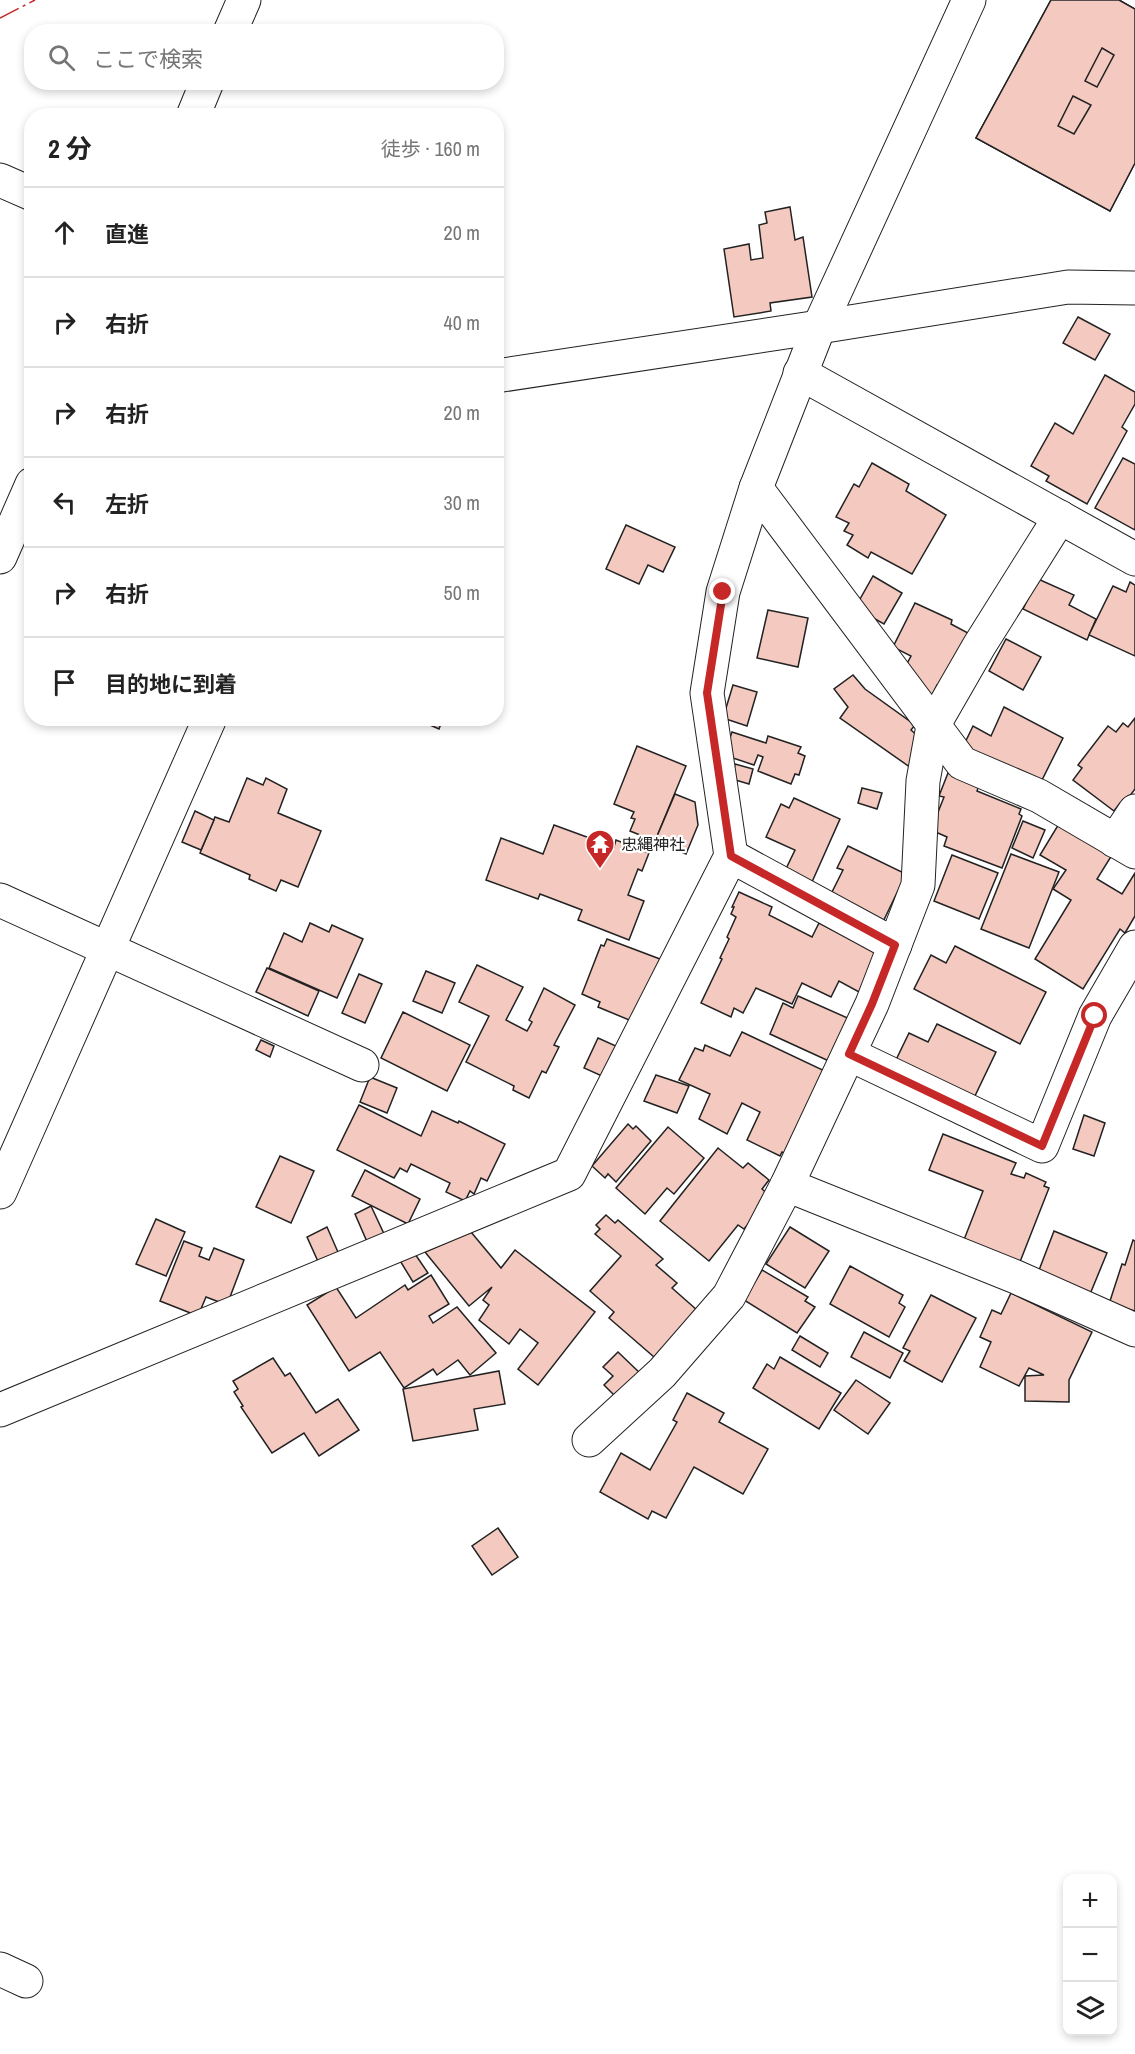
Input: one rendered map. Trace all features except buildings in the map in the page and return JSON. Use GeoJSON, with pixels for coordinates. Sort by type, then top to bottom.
{"type":"FeatureCollection","features":[{"type":"Feature","properties":{"kind":"street"},"geometry":{"type":"LineString","coordinates":[[234,24],[244,0]]}},
{"type":"Feature","properties":{"kind":"street"},"geometry":{"type":"LineString","coordinates":[[0,1410],[568,1174],[731,856],[707,693],[723,592],[756,488],[819,327],[969,0]]}},
{"type":"Feature","properties":{"kind":"street"},"geometry":{"type":"LineString","coordinates":[[196,108],[204,90]]}},
{"type":"Feature","properties":{"kind":"street"},"geometry":{"type":"LineString","coordinates":[[0,180],[24,190]]}},
{"type":"Feature","properties":{"kind":"street"},"geometry":{"type":"LineString","coordinates":[[504,375],[1068,287],[1135,288]]}},
{"type":"Feature","properties":{"kind":"street"},"geometry":{"type":"LineString","coordinates":[[800,373],[1135,559]]}},
{"type":"Feature","properties":{"kind":"street"},"geometry":{"type":"LineString","coordinates":[[756,488],[962,763],[1040,796],[1125,846],[1135,811]]}},
{"type":"Feature","properties":{"kind":"street"},"geometry":{"type":"LineString","coordinates":[[0,556],[24,502]]}},
{"type":"Feature","properties":{"kind":"street"},"geometry":{"type":"LineString","coordinates":[[589,1440],[662,1373],[729,1296],[787,1185],[872,1004],[918,885],[922,782],[933,726],[979,646],[1060,517]]}},
{"type":"Feature","properties":{"kind":"street"},"geometry":{"type":"LineString","coordinates":[[0,1192],[206,726]]}},
{"type":"Feature","properties":{"kind":"street"},"geometry":{"type":"LineString","coordinates":[[731,856],[895,945]]}},
{"type":"Feature","properties":{"kind":"street"},"geometry":{"type":"LineString","coordinates":[[0,900],[362,1065]]}},
{"type":"Feature","properties":{"kind":"street"},"geometry":{"type":"LineString","coordinates":[[849,1054],[1042,1146],[1095,1016],[1135,947]]}},
{"type":"Feature","properties":{"kind":"street"},"geometry":{"type":"LineString","coordinates":[[787,1185],[1016,1277],[1135,1330]]}},
{"type":"Feature","properties":{"kind":"power"},"geometry":{"type":"LineString","coordinates":[[0,18],[35,0]]}},
{"type":"Feature","properties":{"kind":"place","name":"忠縄神社"},"geometry":{"type":"Point","coordinates":[600,870]}},
{"type":"Feature","properties":{"kind":"route"},"geometry":{"type":"LineString","coordinates":[[723,592],[707,693],[731,856],[895,945],[849,1054],[1042,1146],[1095,1016]]}}]}
